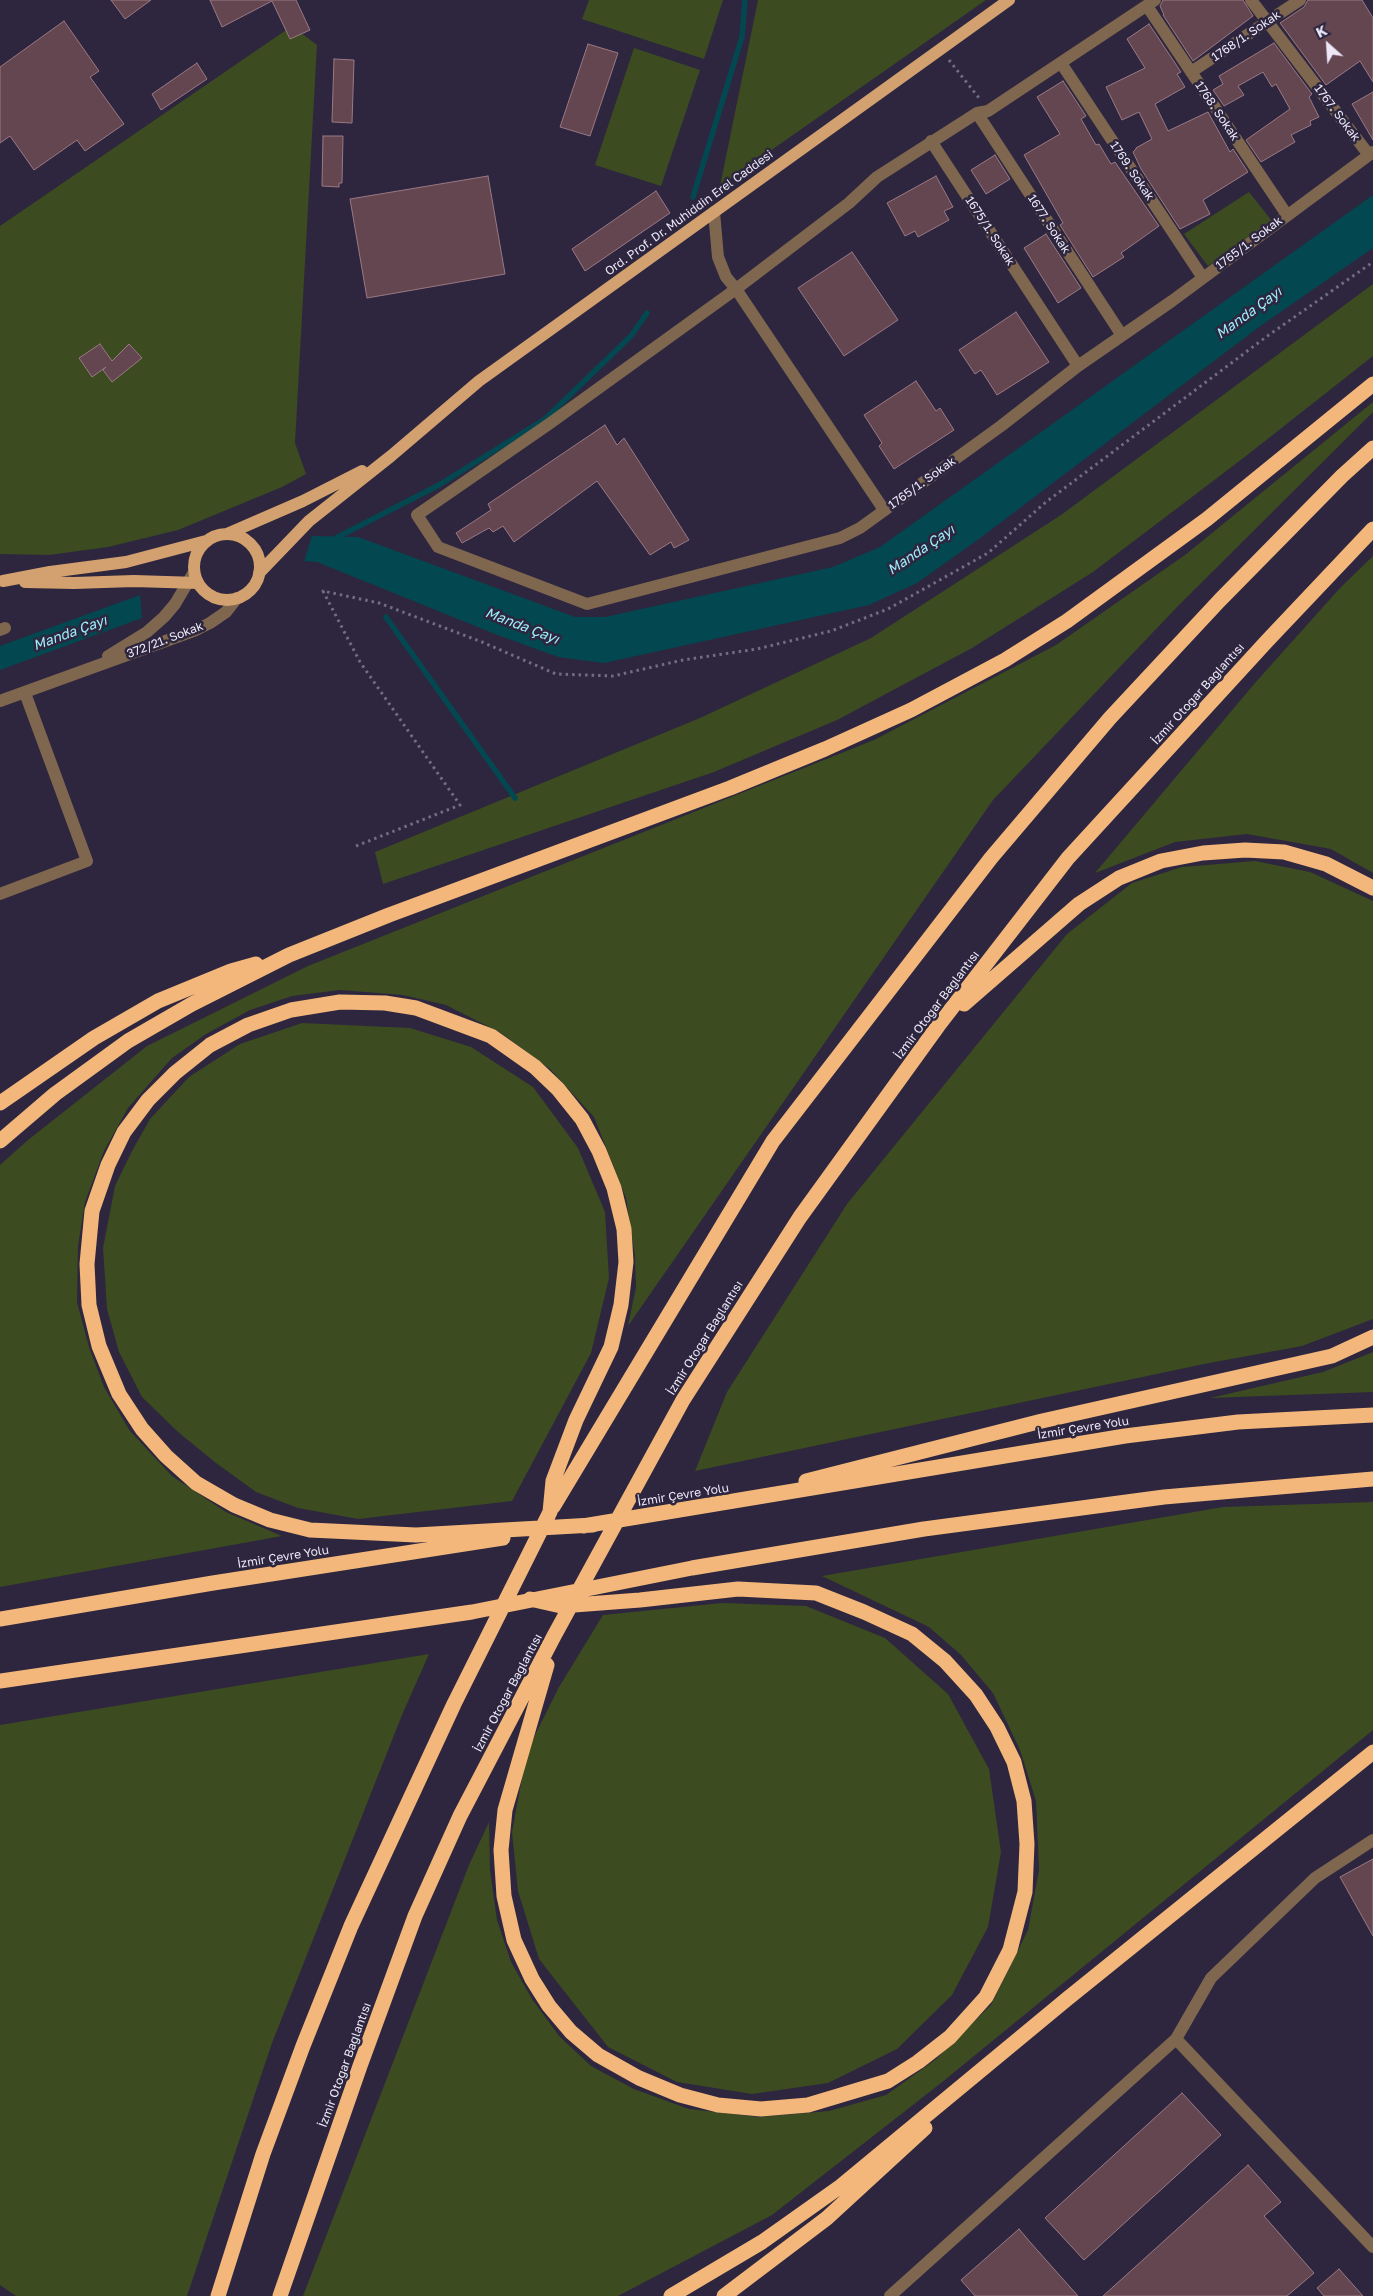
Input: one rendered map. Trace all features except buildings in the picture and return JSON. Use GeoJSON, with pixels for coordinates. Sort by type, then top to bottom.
{"type":"FeatureCollection","features":[{"type":"Feature","properties":{"kind":"highway"},"geometry":{"type":"LineString","coordinates":[[0,1142],[55,1094],[128,1042],[192,1004],[289,955],[389,915],[730,788],[825,750],[928,701],[1005,660],[1067,622],[1206,519],[1373,384]]}},
{"type":"Feature","properties":{"kind":"highway"},"geometry":{"type":"LineString","coordinates":[[218,2296],[263,2154],[307,2036],[351,1926],[454,1704],[550,1512],[773,1141],[991,858],[1110,718],[1227,594],[1342,476],[1373,448]]}},
{"type":"Feature","properties":{"kind":"highway","name":"İzmir Otogar Bağlantısı"},"geometry":{"type":"LineString","coordinates":[[280,2296],[360,2066],[415,1916],[460,1816],[554,1636],[683,1400],[800,1217],[938,1026],[1068,858],[1267,641],[1373,530]]}},
{"type":"Feature","properties":{"kind":"highway"},"geometry":{"type":"LineString","coordinates":[[938,1026],[1079,904],[1119,878],[1161,861],[1212,852],[1245,850],[1284,852],[1326,864],[1373,888]]}},
{"type":"Feature","properties":{"kind":"highway"},"geometry":{"type":"LineString","coordinates":[[0,1103],[94,1038],[158,1001],[230,971],[289,955]]}},
{"type":"Feature","properties":{"kind":"highway"},"geometry":{"type":"LineString","coordinates":[[550,1512],[553,1482],[566,1446],[576,1420],[611,1347],[621,1305],[626,1262],[624,1229],[614,1188],[599,1151],[582,1119],[558,1089],[535,1067],[514,1051],[491,1036],[416,1008],[385,1003],[340,1002],[291,1010],[248,1025],[210,1045],[176,1073],[148,1100],[124,1132],[108,1165],[92,1211],[87,1264],[89,1305],[99,1346],[116,1386],[142,1429],[166,1456],[196,1483],[234,1505],[270,1520],[310,1530],[416,1535],[593,1525]]}},
{"type":"Feature","properties":{"kind":"highway"},"geometry":{"type":"LineString","coordinates":[[702,1507],[1042,1420],[1332,1356],[1373,1337]]}},
{"type":"Feature","properties":{"kind":"highway","name":"İzmir Çevre Yolu"},"geometry":{"type":"LineString","coordinates":[[0,1619],[213,1583],[593,1525],[1125,1436],[1238,1422],[1373,1415]]}},
{"type":"Feature","properties":{"kind":"highway"},"geometry":{"type":"LineString","coordinates":[[0,1680],[472,1612],[692,1568],[924,1529],[1164,1496],[1373,1479]]}},
{"type":"Feature","properties":{"kind":"highway"},"geometry":{"type":"LineString","coordinates":[[530,1599],[560,1606],[640,1600],[738,1589],[816,1594],[864,1612],[912,1634],[945,1661],[976,1695],[998,1727],[1014,1762],[1024,1801],[1027,1844],[1024,1892],[1010,1950],[986,1997],[950,2037],[918,2062],[888,2081],[808,2105],[762,2109],[718,2105],[680,2095],[655,2085],[598,2055],[571,2032],[549,2006],[532,1979],[514,1940],[504,1896],[501,1850],[505,1810],[554,1636]]}},
{"type":"Feature","properties":{"kind":"highway"},"geometry":{"type":"LineString","coordinates":[[671,2296],[762,2242],[841,2186],[1067,1999],[1373,1752]]}},
{"type":"Feature","properties":{"kind":"highway"},"geometry":{"type":"LineString","coordinates":[[724,2296],[827,2218],[1067,1999]]}},
{"type":"Feature","properties":{"kind":"main road","name":"Ord. Prof. Dr. Muhiddin Erel Caddesi"},"geometry":{"type":"LineString","coordinates":[[259,573],[309,521],[391,456],[479,381],[1009,0]]}},
{"type":"Feature","properties":{"kind":"main road","name":"Ord. Prof. Dr. Muhiddin Erel Caddesi"},"geometry":{"type":"LineString","coordinates":[[227,534],[303,501],[391,456]]}},
{"type":"Feature","properties":{"kind":"main road"},"geometry":{"type":"LineString","coordinates":[[227,534],[239,536],[248,542],[256,551],[259,562],[259,573],[251,588],[237,598],[226,600],[215,598],[205,592],[193,580],[74,583],[1,581],[50,572],[126,562],[227,534]]}},
{"type":"Feature","properties":{"kind":"main road"},"geometry":{"type":"LineString","coordinates":[[193,580],[194,561],[206,541]]}},
{"type":"Feature","properties":{"kind":"street","name":"1767. Sokak"},"geometry":{"type":"LineString","coordinates":[[1251,0],[1371,153]]}},
{"type":"Feature","properties":{"kind":"street","name":"1768/1. Sokak"},"geometry":{"type":"LineString","coordinates":[[1191,72],[1300,0]]}},
{"type":"Feature","properties":{"kind":"street"},"geometry":{"type":"LineString","coordinates":[[884,510],[860,528],[840,538],[586,604],[438,547],[417,516],[550,424],[736,289],[849,204],[877,177],[931,141],[983,112],[1061,63],[1151,3]]}},
{"type":"Feature","properties":{"kind":"street","name":"1768. Sokak"},"geometry":{"type":"LineString","coordinates":[[1151,3],[1191,72],[1287,215]]}},
{"type":"Feature","properties":{"kind":"street","name":"1769. Sokak"},"geometry":{"type":"LineString","coordinates":[[1061,63],[1203,278]]}},
{"type":"Feature","properties":{"kind":"street","name":"1677. Sokak"},"geometry":{"type":"LineString","coordinates":[[983,112],[1121,334]]}},
{"type":"Feature","properties":{"kind":"street","name":"1675/1. Sokak"},"geometry":{"type":"LineString","coordinates":[[931,141],[1078,366]]}},
{"type":"Feature","properties":{"kind":"street","name":"1765/1. Sokak"},"geometry":{"type":"LineString","coordinates":[[714,212],[718,257],[726,278],[736,289],[884,510],[1001,426],[1121,334],[1203,278],[1371,153]]}},
{"type":"Feature","properties":{"kind":"street","name":"372/21. Sokak"},"geometry":{"type":"LineString","coordinates":[[84,670],[146,632],[175,604],[193,580]]}},
{"type":"Feature","properties":{"kind":"street","name":"372/21. Sokak"},"geometry":{"type":"LineString","coordinates":[[0,701],[210,623],[226,612],[237,598]]}},
{"type":"Feature","properties":{"kind":"street"},"geometry":{"type":"LineString","coordinates":[[0,894],[86,861],[25,693]]}},
{"type":"Feature","properties":{"kind":"street"},"geometry":{"type":"LineString","coordinates":[[897,2294],[1176,2039],[1211,1978],[1315,1878],[1373,1840]]}},
{"type":"Feature","properties":{"kind":"street"},"geometry":{"type":"LineString","coordinates":[[1176,2039],[1373,2247]]}},
{"type":"Feature","properties":{"kind":"path"},"geometry":{"type":"LineString","coordinates":[[940,49],[983,112]]}},
{"type":"Feature","properties":{"kind":"path"},"geometry":{"type":"LineString","coordinates":[[356,846],[460,806],[360,662],[323,591],[380,603],[482,642],[556,674],[612,676],[683,660],[757,649],[831,631],[888,609],[988,553],[1046,502],[1266,337],[1373,262]]}},
{"type":"Feature","properties":{"kind":"shaded area"},"geometry":{"type":"Polygon","coordinates":[[[589,0],[723,0],[704,59],[582,19],[589,0]]]}},
{"type":"Feature","properties":{"kind":"shaded area"},"geometry":{"type":"Polygon","coordinates":[[[758,0],[986,0],[720,186],[758,0]]]}},
{"type":"Feature","properties":{"kind":"shaded area"},"geometry":{"type":"Polygon","coordinates":[[[292,26],[317,45],[295,443],[306,474],[282,487],[178,530],[108,547],[49,555],[0,554],[0,226],[292,26]]]}},
{"type":"Feature","properties":{"kind":"shaded area"},"geometry":{"type":"Polygon","coordinates":[[[634,48],[700,70],[661,186],[595,165],[634,48]]]}},
{"type":"Feature","properties":{"kind":"shaded area"},"geometry":{"type":"Polygon","coordinates":[[[1249,192],[1272,221],[1208,266],[1184,234],[1249,192]]]}},
{"type":"Feature","properties":{"kind":"shaded area"},"geometry":{"type":"Polygon","coordinates":[[[1373,284],[1373,356],[1246,456],[1093,572],[972,648],[837,720],[714,772],[383,884],[375,852],[700,718],[871,638],[1061,515],[1373,284]]]}},
{"type":"Feature","properties":{"kind":"shaded area"},"geometry":{"type":"Polygon","coordinates":[[[1373,402],[1373,412],[1179,605],[993,800],[628,1326],[636,1287],[635,1256],[626,1198],[594,1117],[550,1069],[501,1033],[446,1005],[403,995],[340,990],[292,996],[250,1010],[206,1034],[172,1058],[128,1108],[104,1151],[85,1202],[78,1246],[77,1302],[89,1347],[104,1387],[130,1431],[172,1476],[226,1512],[282,1536],[0,1587],[0,1165],[28,1140],[147,1046],[308,966],[874,740],[1056,645],[1185,555],[1373,402]]]}},
{"type":"Feature","properties":{"kind":"shaded area"},"geometry":{"type":"Polygon","coordinates":[[[1373,556],[1373,873],[1331,849],[1247,834],[1175,842],[1095,873],[1255,683],[1340,588],[1373,556]]]}},
{"type":"Feature","properties":{"kind":"shaded area"},"geometry":{"type":"Polygon","coordinates":[[[1255,861],[1310,872],[1373,901],[1373,1319],[1302,1346],[1209,1363],[695,1471],[727,1392],[847,1204],[1067,934],[1132,883],[1182,867],[1255,861]]]}},
{"type":"Feature","properties":{"kind":"shaded area"},"geometry":{"type":"Polygon","coordinates":[[[302,1023],[410,1028],[471,1047],[533,1087],[578,1148],[605,1212],[609,1278],[591,1353],[512,1501],[358,1519],[298,1508],[256,1492],[178,1432],[142,1397],[119,1352],[107,1309],[103,1248],[115,1186],[131,1153],[150,1119],[189,1077],[240,1044],[302,1023]]]}},
{"type":"Feature","properties":{"kind":"shaded area"},"geometry":{"type":"Polygon","coordinates":[[[1373,1352],[1373,1392],[1210,1398],[1323,1372],[1373,1352]]]}},
{"type":"Feature","properties":{"kind":"shaded area"},"geometry":{"type":"Polygon","coordinates":[[[1373,1502],[1373,1730],[941,2083],[772,2215],[618,2296],[303,2296],[469,1865],[489,1822],[490,1870],[497,1920],[511,1962],[532,1999],[559,2036],[591,2066],[634,2089],[689,2109],[759,2117],[829,2111],[886,2095],[935,2060],[991,2005],[1028,1930],[1039,1870],[1036,1801],[1020,1750],[993,1693],[961,1655],[929,1627],[822,1576],[1223,1507],[1373,1502]]]}},
{"type":"Feature","properties":{"kind":"shaded area"},"geometry":{"type":"Polygon","coordinates":[[[722,1603],[806,1606],[885,1638],[948,1694],[989,1769],[1001,1852],[988,1927],[952,1995],[897,2049],[828,2083],[752,2094],[677,2082],[608,2047],[539,1959],[518,1891],[512,1832],[527,1751],[559,1687],[603,1615],[722,1603]]]}},
{"type":"Feature","properties":{"kind":"shaded area"},"geometry":{"type":"Polygon","coordinates":[[[429,1654],[402,1715],[272,2043],[187,2296],[16,2296],[0,2285],[0,1725],[429,1654]]]}},
{"type":"Feature","properties":{"kind":"water","name":"Manda Çayı"},"geometry":{"type":"Polygon","coordinates":[[[1373,195],[1373,248],[1259,327],[979,539],[917,583],[869,605],[604,663],[558,657],[495,634],[317,562],[304,561],[312,536],[358,537],[575,617],[605,617],[833,567],[880,547],[1373,195]]]}},
{"type":"Feature","properties":{"kind":"water","name":"Manda Çayı"},"geometry":{"type":"Polygon","coordinates":[[[140,595],[142,618],[0,670],[0,646],[140,595]]]}},
{"type":"Feature","properties":{"kind":"waterway"},"geometry":{"type":"LineString","coordinates":[[693,197],[742,37],[745,0]]}},
{"type":"Feature","properties":{"kind":"waterway"},"geometry":{"type":"LineString","coordinates":[[334,539],[439,485],[545,419],[631,336],[647,313]]}},
{"type":"Feature","properties":{"kind":"waterway"},"geometry":{"type":"LineString","coordinates":[[386,617],[515,798]]}}]}
